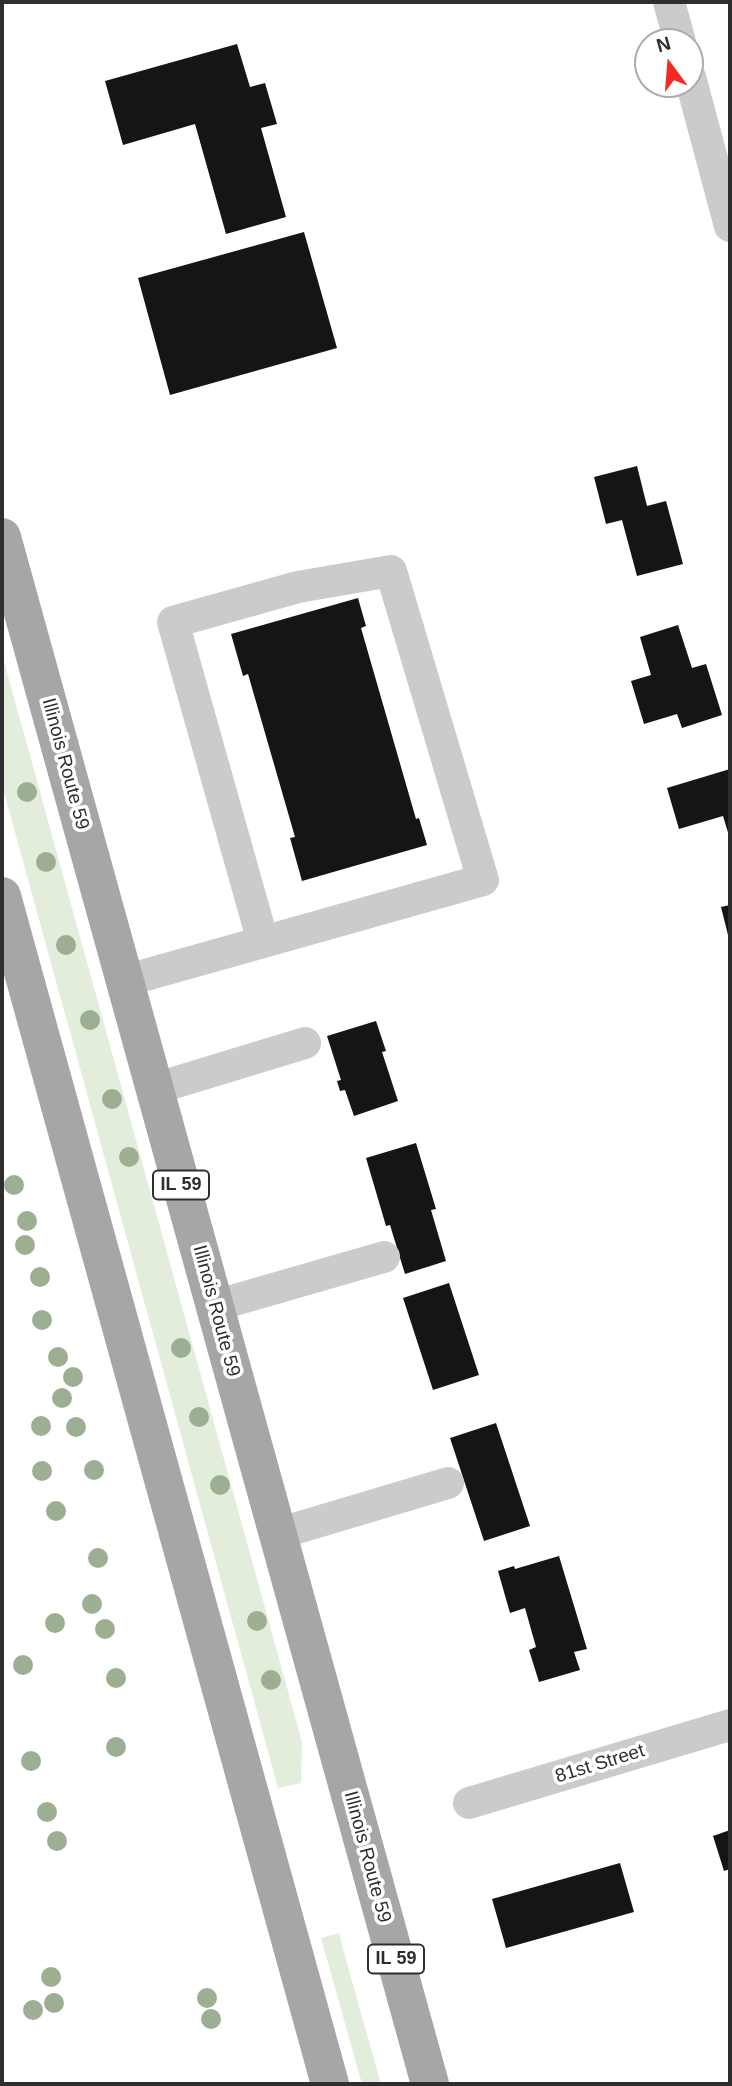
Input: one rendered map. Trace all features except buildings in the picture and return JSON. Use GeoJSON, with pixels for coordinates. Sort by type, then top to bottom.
{"type":"FeatureCollection","features":[{"type":"Feature","properties":{"kind":"main road","name":"Illinois Route 59"},"geometry":{"type":"LineString","coordinates":[[2,537],[430,2084]]}},
{"type":"Feature","properties":{"kind":"main road"},"geometry":{"type":"LineString","coordinates":[[2,895],[330,2084]]}},
{"type":"Feature","properties":{"kind":"street"},"geometry":{"type":"LineString","coordinates":[[669,2],[676,28]]}},
{"type":"Feature","properties":{"kind":"street"},"geometry":{"type":"LineString","coordinates":[[696,98],[730,226]]}},
{"type":"Feature","properties":{"kind":"street"},"geometry":{"type":"LineString","coordinates":[[124,981],[263,942],[483,880],[391,571],[298,587],[173,622],[263,942]]}},
{"type":"Feature","properties":{"kind":"street"},"geometry":{"type":"LineString","coordinates":[[154,1089],[305,1043]]}},
{"type":"Feature","properties":{"kind":"street"},"geometry":{"type":"LineString","coordinates":[[214,1306],[384,1257]]}},
{"type":"Feature","properties":{"kind":"street"},"geometry":{"type":"LineString","coordinates":[[277,1534],[448,1483]]}},
{"type":"Feature","properties":{"kind":"street","name":"81st Street"},"geometry":{"type":"LineString","coordinates":[[469,1803],[730,1725]]}},
{"type":"Feature","properties":{"kind":"green space"},"geometry":{"type":"Polygon","coordinates":[[[2,654],[302,1742],[301,1783],[278,1788],[2,785],[2,654]]]}},
{"type":"Feature","properties":{"kind":"green space"},"geometry":{"type":"Polygon","coordinates":[[[339,1933],[381,2084],[362,2084],[321,1938],[339,1933]]]}}]}
